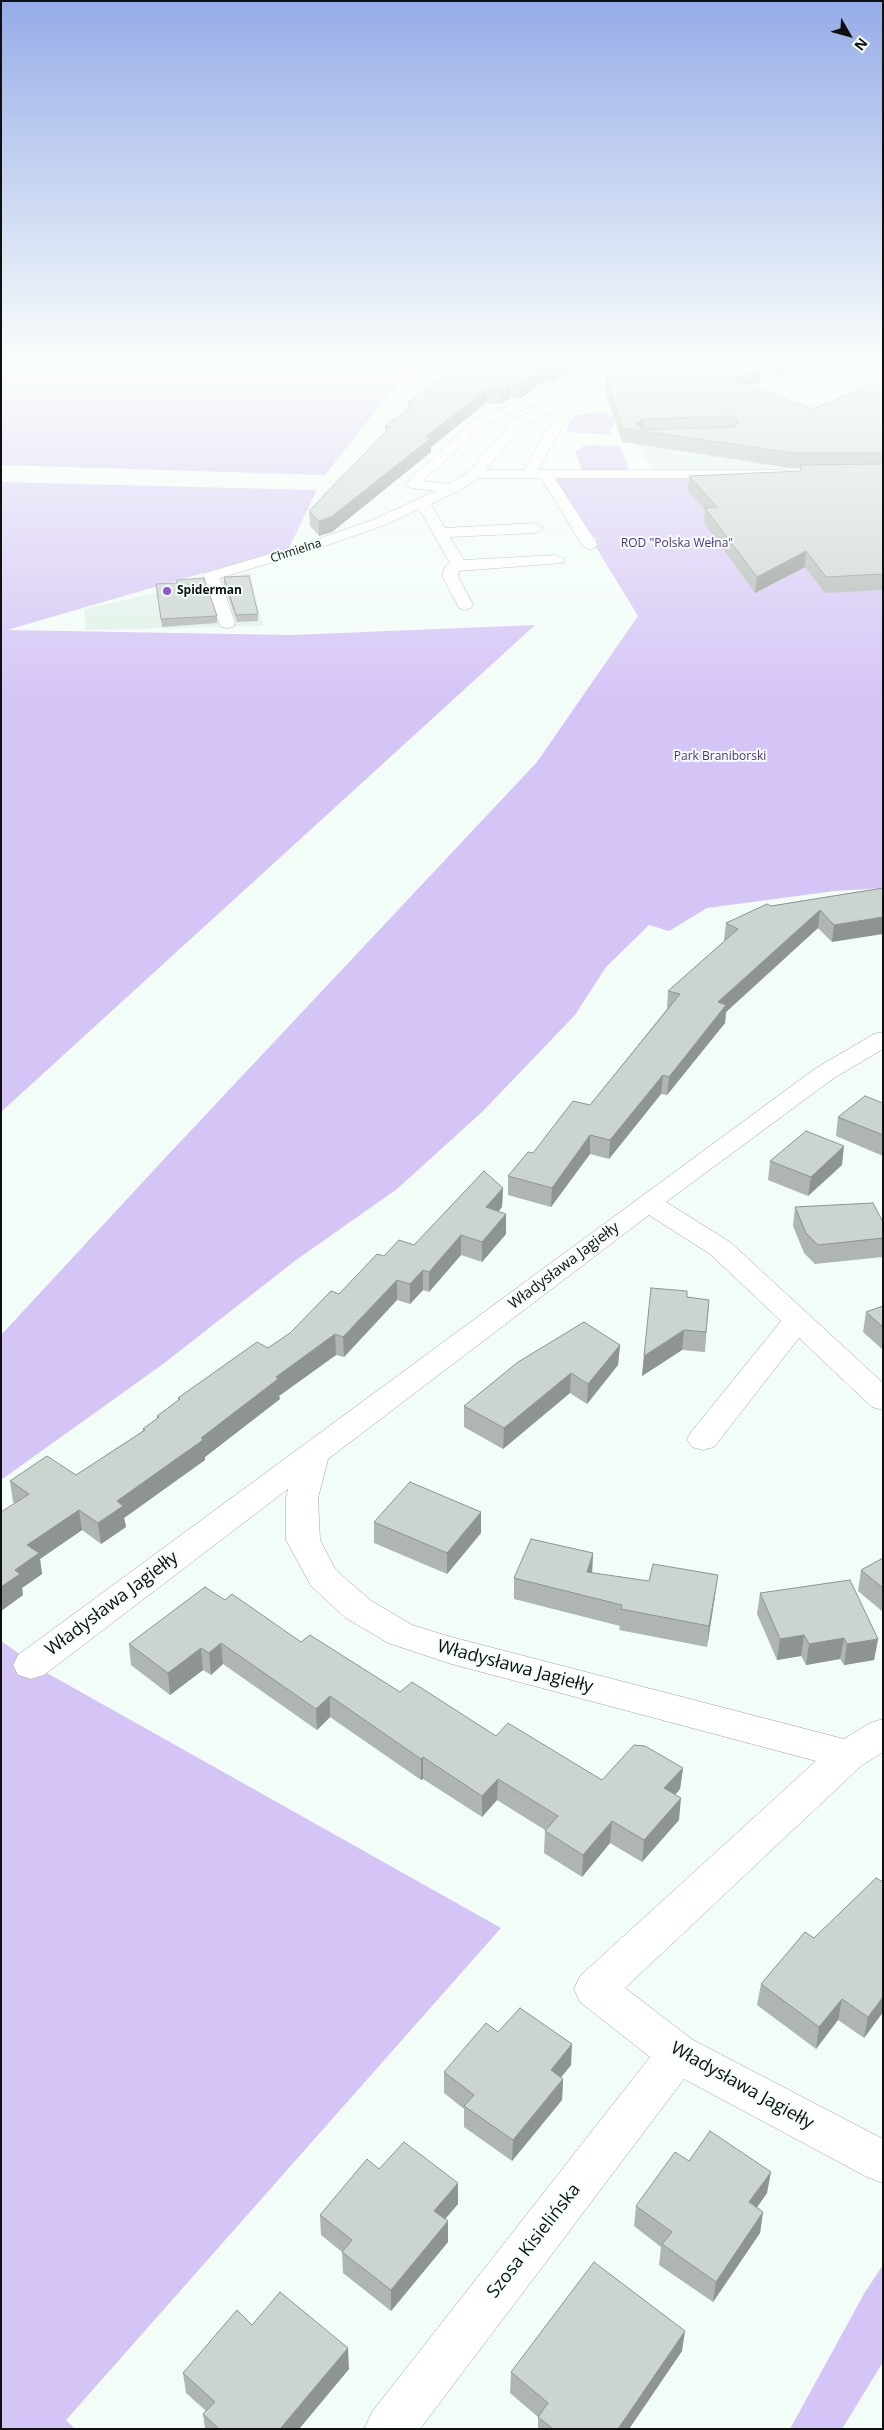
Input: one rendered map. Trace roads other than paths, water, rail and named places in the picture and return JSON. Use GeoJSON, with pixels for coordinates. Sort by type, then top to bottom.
{"type":"FeatureCollection","features":[{"type":"Feature","properties":{"kind":"street"},"geometry":{"type":"LineString","coordinates":[[421,475],[412,484],[452,489]]}},
{"type":"Feature","properties":{"kind":"street","name":"Chmielna"},"geometry":{"type":"LineString","coordinates":[[226,623],[212,576],[317,544],[380,522],[452,489],[473,475]]}},
{"type":"Feature","properties":{"kind":"street"},"geometry":{"type":"LineString","coordinates":[[536,475],[601,475]]}},
{"type":"Feature","properties":{"kind":"street"},"geometry":{"type":"LineString","coordinates":[[547,476],[590,545]]}},
{"type":"Feature","properties":{"kind":"street"},"geometry":{"type":"LineString","coordinates":[[423,503],[459,565]]}},
{"type":"Feature","properties":{"kind":"street"},"geometry":{"type":"LineString","coordinates":[[440,533],[535,528]]}},
{"type":"Feature","properties":{"kind":"street"},"geometry":{"type":"LineString","coordinates":[[450,549],[468,548]]}},
{"type":"Feature","properties":{"kind":"street"},"geometry":{"type":"LineString","coordinates":[[464,605],[450,576],[452,568],[459,565],[557,560]]}},
{"type":"Feature","properties":{"kind":"street","name":"Władysława Jagiełły"},"geometry":{"type":"LineString","coordinates":[[31,1665],[648,1203],[825,1073],[883,1039]]}},
{"type":"Feature","properties":{"kind":"street"},"geometry":{"type":"LineString","coordinates":[[648,1203],[720,1248],[883,1400]]}},
{"type":"Feature","properties":{"kind":"street"},"geometry":{"type":"LineString","coordinates":[[703,1439],[797,1320]]}},
{"type":"Feature","properties":{"kind":"street","name":"Władysława Jagiełły"},"geometry":{"type":"LineString","coordinates":[[313,1454],[302,1498],[303,1540],[323,1577],[358,1609],[400,1634],[448,1650],[848,1755]]}},
{"type":"Feature","properties":{"kind":"street","name":"Władysława Jagiełły"},"geometry":{"type":"LineString","coordinates":[[883,1733],[848,1755],[595,1988],[678,2054],[883,2162]]}},
{"type":"Feature","properties":{"kind":"street","name":"Szosa Kisielińska"},"geometry":{"type":"LineString","coordinates":[[389,2429],[678,2054]]}},
{"type":"Feature","properties":{"kind":"place","name":"Spiderman"},"geometry":{"type":"Point","coordinates":[167,591]}},
{"type":"Feature","properties":{"kind":"park label","name":"ROD \"Polska Wełna\""},"geometry":{"type":"Point","coordinates":[677,544]}},
{"type":"Feature","properties":{"kind":"park label","name":"Park Braniborski"},"geometry":{"type":"Point","coordinates":[720,757]}}]}
